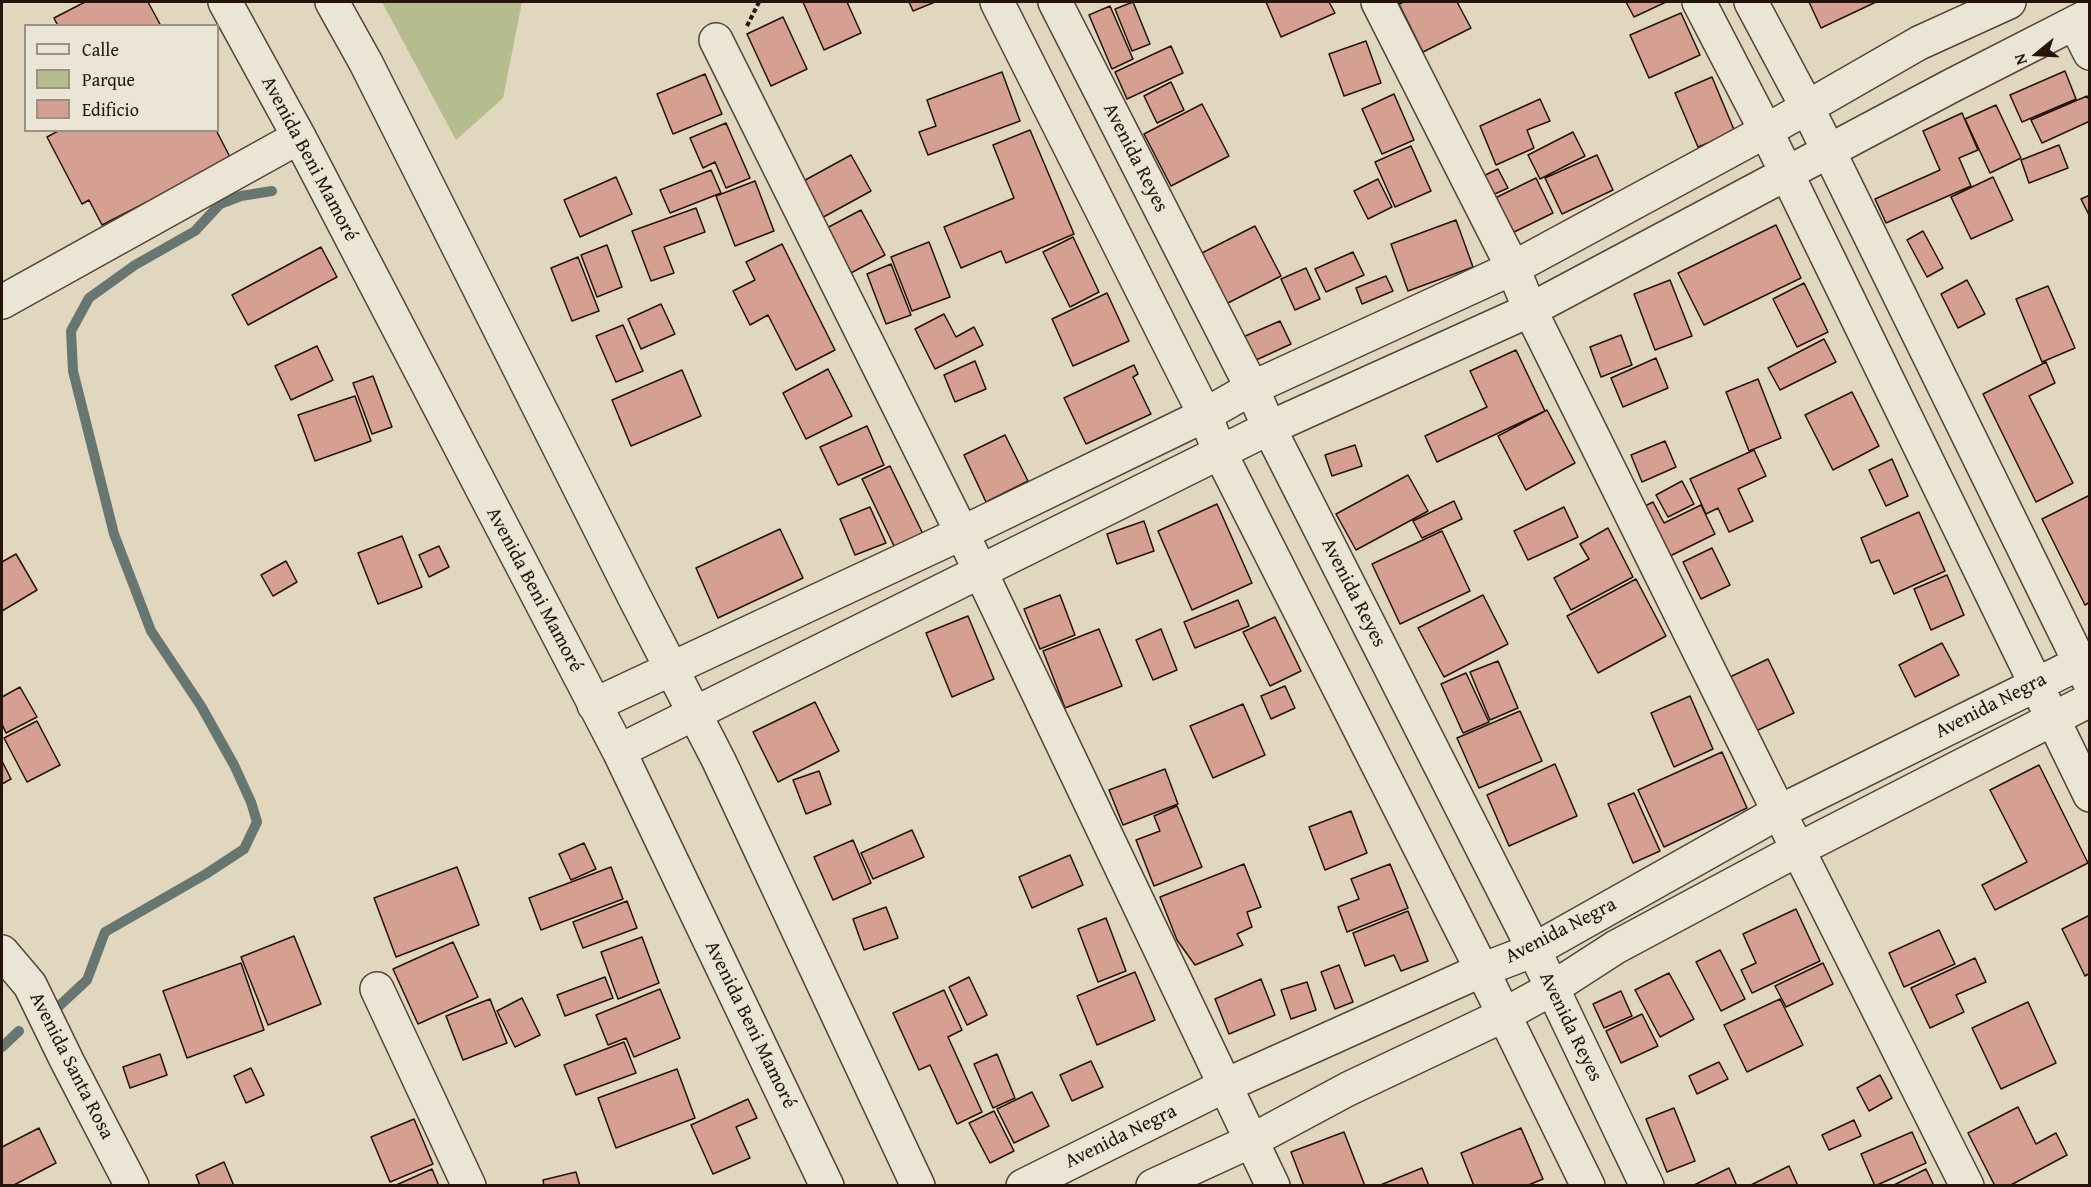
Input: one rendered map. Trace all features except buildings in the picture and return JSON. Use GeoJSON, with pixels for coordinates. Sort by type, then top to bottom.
{"type":"FeatureCollection","features":[{"type":"Feature","properties":{"kind":"street","name":"Avenida Beni Mamoré"},"geometry":{"type":"LineString","coordinates":[[225,2],[299,137],[619,751],[827,1185]]}},
{"type":"Feature","properties":{"kind":"street"},"geometry":{"type":"LineString","coordinates":[[332,2],[366,63],[695,713],[918,1185]]}},
{"type":"Feature","properties":{"kind":"street"},"geometry":{"type":"LineString","coordinates":[[997,2],[1205,415],[1220,453],[1482,970],[1588,1185]]}},
{"type":"Feature","properties":{"kind":"street","name":"Avenida Reyes"},"geometry":{"type":"LineString","coordinates":[[1055,2],[1534,950],[1647,1185]]}},
{"type":"Feature","properties":{"kind":"street"},"geometry":{"type":"LineString","coordinates":[[1378,2],[1513,268],[1530,310],[1967,1185]]}},
{"type":"Feature","properties":{"kind":"street"},"geometry":{"type":"LineString","coordinates":[[1699,2],[1766,131],[2090,795]]}},
{"type":"Feature","properties":{"kind":"street"},"geometry":{"type":"LineString","coordinates":[[1751,2],[1807,107],[2086,668]]}},
{"type":"Feature","properties":{"kind":"street"},"geometry":{"type":"LineString","coordinates":[[594,705],[962,533],[1205,415],[1252,388],[1513,268],[1766,131],[1919,43],[2008,2]]}},
{"type":"Feature","properties":{"kind":"street"},"geometry":{"type":"LineString","coordinates":[[619,751],[1269,428],[1530,310],[2082,19],[2090,53]]}},
{"type":"Feature","properties":{"kind":"street"},"geometry":{"type":"LineString","coordinates":[[716,40],[981,572],[1273,1185]]}},
{"type":"Feature","properties":{"kind":"street"},"geometry":{"type":"LineString","coordinates":[[2,302],[299,137]]}},
{"type":"Feature","properties":{"kind":"street","name":"Avenida Negra"},"geometry":{"type":"LineString","coordinates":[[1023,1185],[1224,1086],[1482,970],[1534,950],[1779,812],[2035,684],[2086,668]]}},
{"type":"Feature","properties":{"kind":"street","name":"Avenida Negra"},"geometry":{"type":"LineString","coordinates":[[1153,1185],[1251,1141],[1348,1089],[1504,1015],[1551,989],[1616,947],[1799,849],[2090,700]]}},
{"type":"Feature","properties":{"kind":"street","name":"Avenida Santa Rosa"},"geometry":{"type":"LineString","coordinates":[[2,952],[30,985],[132,1185]]}},
{"type":"Feature","properties":{"kind":"street"},"geometry":{"type":"LineString","coordinates":[[377,989],[469,1185]]}},
{"type":"Feature","properties":{"kind":"green space"},"geometry":{"type":"Polygon","coordinates":[[[382,2],[522,2],[503,98],[456,140],[382,2]]]}},
{"type":"Feature","properties":{"kind":"waterway"},"geometry":{"type":"LineString","coordinates":[[58,1007],[87,980],[105,932],[206,874],[244,849],[257,822],[251,802],[234,765],[201,706],[151,631],[114,534],[73,371],[71,331],[89,298],[135,265],[195,231],[220,204],[241,196],[272,191]]}},
{"type":"Feature","properties":{"kind":"waterway"},"geometry":{"type":"LineString","coordinates":[[2,1047],[19,1031]]}}]}
